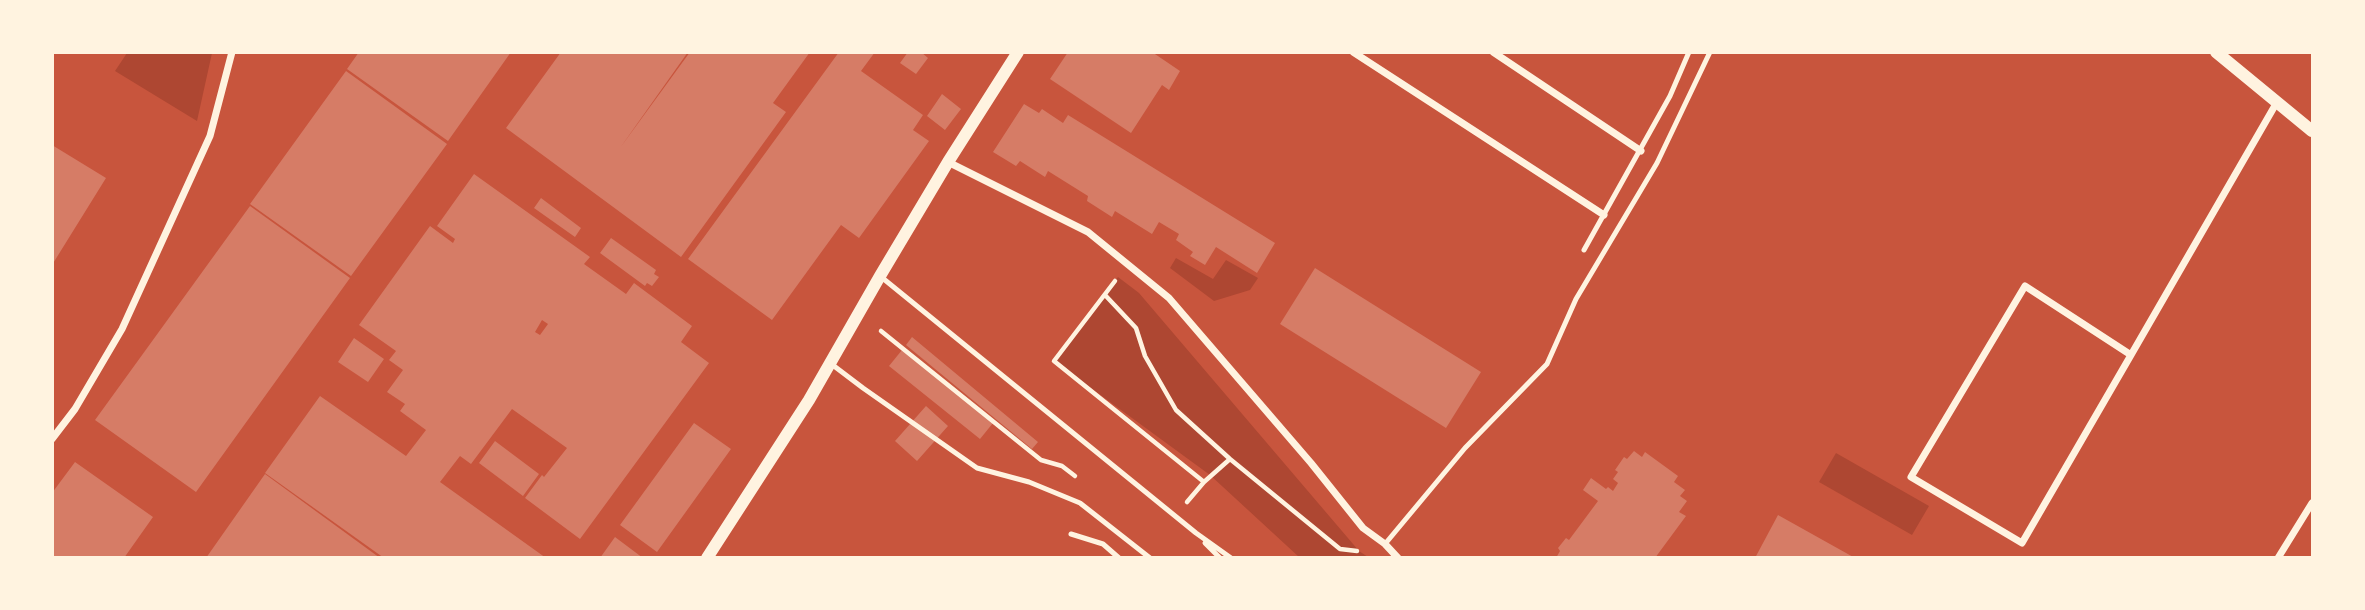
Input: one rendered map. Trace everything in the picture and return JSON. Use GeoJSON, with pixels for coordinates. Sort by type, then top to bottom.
{"type":"FeatureCollection","features":[{"type":"Feature","properties":{"kind":"street"},"geometry":{"type":"LineString","coordinates":[[52,439],[75,409],[128,317],[210,136],[232,52]]}},
{"type":"Feature","properties":{"kind":"street"},"geometry":{"type":"LineString","coordinates":[[707,558],[809,400],[948,162],[1018,52]]}},
{"type":"Feature","properties":{"kind":"street"},"geometry":{"type":"LineString","coordinates":[[1353,52],[1604,215]]}},
{"type":"Feature","properties":{"kind":"street"},"geometry":{"type":"LineString","coordinates":[[1493,52],[1641,151]]}},
{"type":"Feature","properties":{"kind":"street"},"geometry":{"type":"LineString","coordinates":[[2216,52],[2312,131]]}},
{"type":"Feature","properties":{"kind":"street"},"geometry":{"type":"LineString","coordinates":[[2131,355],[2025,286],[1911,477],[2022,543],[2131,355],[2277,102]]}},
{"type":"Feature","properties":{"kind":"street"},"geometry":{"type":"LineString","coordinates":[[948,162],[1088,232],[1169,298],[1311,463],[1363,528],[1385,544],[1398,558]]}},
{"type":"Feature","properties":{"kind":"street"},"geometry":{"type":"LineString","coordinates":[[2278,558],[2312,503]]}},
{"type":"Feature","properties":{"kind":"lane"},"geometry":{"type":"LineString","coordinates":[[1584,250],[1641,151],[1689,52]]}},
{"type":"Feature","properties":{"kind":"lane"},"geometry":{"type":"LineString","coordinates":[[1385,544],[1465,448],[1547,364],[1576,299],[1657,163],[1710,52]]}},
{"type":"Feature","properties":{"kind":"lane"},"geometry":{"type":"LineString","coordinates":[[880,276],[1174,516],[1231,558]]}},
{"type":"Feature","properties":{"kind":"lane"},"geometry":{"type":"LineString","coordinates":[[830,362],[978,468],[1028,482],[1080,503],[1150,558]]}},
{"type":"Feature","properties":{"kind":"lane"},"geometry":{"type":"LineString","coordinates":[[1196,533],[1220,558]]}},
{"type":"Feature","properties":{"kind":"lane"},"geometry":{"type":"LineString","coordinates":[[1071,534],[1103,544],[1119,558]]}},
{"type":"Feature","properties":{"kind":"path"},"geometry":{"type":"LineString","coordinates":[[1127,263],[1054,361],[1204,482]]}},
{"type":"Feature","properties":{"kind":"path"},"geometry":{"type":"LineString","coordinates":[[1105,295],[1136,328],[1145,356],[1176,410],[1230,460],[1340,550],[1359,551],[1385,544]]}},
{"type":"Feature","properties":{"kind":"path"},"geometry":{"type":"LineString","coordinates":[[881,331],[1041,460],[1062,466],[1082,482]]}},
{"type":"Feature","properties":{"kind":"path"},"geometry":{"type":"LineString","coordinates":[[1174,516],[1204,482],[1230,460]]}},
{"type":"Feature","properties":{"kind":"shaded area"},"geometry":{"type":"Polygon","coordinates":[[[127,53],[212,53],[197,121],[115,71],[127,53]]]}},
{"type":"Feature","properties":{"kind":"shaded area"},"geometry":{"type":"Polygon","coordinates":[[[1176,258],[1213,279],[1226,260],[1258,278],[1250,290],[1214,301],[1170,268],[1176,258]]]}},
{"type":"Feature","properties":{"kind":"shaded area"},"geometry":{"type":"Polygon","coordinates":[[[1118,277],[1139,293],[1359,551],[1368,557],[1299,557],[1210,475],[1054,361],[1118,277]]]}},
{"type":"Feature","properties":{"kind":"shaded area"},"geometry":{"type":"Polygon","coordinates":[[[1836,453],[1929,506],[1912,535],[1819,482],[1836,453]]]}},
{"type":"Feature","properties":{"kind":"building"},"geometry":{"type":"Polygon","coordinates":[[[359,52],[511,52],[448,141],[347,69],[359,52]]]}},
{"type":"Feature","properties":{"kind":"building"},"geometry":{"type":"Polygon","coordinates":[[[561,52],[688,52],[620,148],[690,52],[810,52],[773,103],[786,112],[681,257],[506,128],[561,52]]]}},
{"type":"Feature","properties":{"kind":"building"},"geometry":{"type":"Polygon","coordinates":[[[839,52],[875,52],[861,71],[923,115],[913,130],[929,141],[859,238],[841,225],[772,320],[688,259],[839,52]]]}},
{"type":"Feature","properties":{"kind":"building"},"geometry":{"type":"Polygon","coordinates":[[[908,52],[921,52],[928,58],[916,74],[900,63],[908,52]]]}},
{"type":"Feature","properties":{"kind":"building"},"geometry":{"type":"Polygon","coordinates":[[[1068,52],[1152,52],[1180,71],[1169,90],[1162,85],[1131,133],[1050,79],[1068,52]]]}},
{"type":"Feature","properties":{"kind":"building"},"geometry":{"type":"Polygon","coordinates":[[[346,71],[447,144],[351,276],[250,204],[346,71]]]}},
{"type":"Feature","properties":{"kind":"building"},"geometry":{"type":"Polygon","coordinates":[[[942,94],[961,109],[945,130],[927,116],[942,94]]]}},
{"type":"Feature","properties":{"kind":"building"},"geometry":{"type":"Polygon","coordinates":[[[1024,104],[1039,113],[1042,109],[1063,123],[1068,115],[1275,243],[1257,273],[1216,247],[1205,265],[1190,256],[1193,252],[1176,240],[1179,234],[1159,222],[1152,234],[1115,211],[1112,217],[1087,201],[1088,196],[1048,171],[1045,177],[1020,161],[1016,166],[993,152],[1024,104]]]}},
{"type":"Feature","properties":{"kind":"building"},"geometry":{"type":"Polygon","coordinates":[[[52,145],[106,178],[52,265],[52,145]]]}},
{"type":"Feature","properties":{"kind":"building"},"geometry":{"type":"Polygon","coordinates":[[[474,174],[590,257],[584,264],[626,294],[634,283],[692,326],[681,342],[709,363],[580,539],[525,498],[567,448],[512,409],[471,464],[460,456],[440,482],[546,558],[384,558],[265,473],[320,396],[406,456],[426,430],[400,411],[405,404],[387,392],[403,370],[389,360],[396,351],[359,325],[430,226],[453,243],[455,239],[437,226],[474,174]],[[542,320],[535,332],[540,335],[548,324],[542,320]]]}},
{"type":"Feature","properties":{"kind":"building"},"geometry":{"type":"Polygon","coordinates":[[[541,198],[581,228],[575,237],[534,208],[541,198]]]}},
{"type":"Feature","properties":{"kind":"building"},"geometry":{"type":"Polygon","coordinates":[[[250,206],[350,278],[196,492],[95,420],[250,206]]]}},
{"type":"Feature","properties":{"kind":"building"},"geometry":{"type":"Polygon","coordinates":[[[611,238],[656,270],[654,274],[659,277],[652,286],[647,283],[645,286],[600,253],[611,238]]]}},
{"type":"Feature","properties":{"kind":"building"},"geometry":{"type":"Polygon","coordinates":[[[1315,268],[1481,372],[1446,428],[1280,324],[1315,268]]]}},
{"type":"Feature","properties":{"kind":"building"},"geometry":{"type":"Polygon","coordinates":[[[912,337],[1038,442],[1032,449],[906,345],[912,337]]]}},
{"type":"Feature","properties":{"kind":"building"},"geometry":{"type":"Polygon","coordinates":[[[354,338],[384,359],[368,382],[338,362],[354,338]]]}},
{"type":"Feature","properties":{"kind":"building"},"geometry":{"type":"Polygon","coordinates":[[[902,350],[993,423],[980,439],[889,366],[902,350]]]}},
{"type":"Feature","properties":{"kind":"building"},"geometry":{"type":"Polygon","coordinates":[[[926,406],[948,426],[917,461],[895,441],[926,406]]]}},
{"type":"Feature","properties":{"kind":"building"},"geometry":{"type":"Polygon","coordinates":[[[694,423],[731,449],[657,552],[620,525],[694,423]]]}},
{"type":"Feature","properties":{"kind":"building"},"geometry":{"type":"Polygon","coordinates":[[[495,441],[539,474],[523,496],[479,463],[495,441]]]}},
{"type":"Feature","properties":{"kind":"building"},"geometry":{"type":"Polygon","coordinates":[[[1634,451],[1642,457],[1645,452],[1678,476],[1674,482],[1685,490],[1680,496],[1687,501],[1679,512],[1686,516],[1655,558],[1556,558],[1560,551],[1558,548],[1566,538],[1569,540],[1598,501],[1583,490],[1591,478],[1613,491],[1618,483],[1613,479],[1618,472],[1615,470],[1624,457],[1627,459],[1634,451]]]}},
{"type":"Feature","properties":{"kind":"building"},"geometry":{"type":"Polygon","coordinates":[[[75,462],[153,517],[124,558],[52,558],[52,493],[75,462]]]}},
{"type":"Feature","properties":{"kind":"building"},"geometry":{"type":"Polygon","coordinates":[[[265,474],[380,558],[206,558],[265,474]]]}},
{"type":"Feature","properties":{"kind":"building"},"geometry":{"type":"Polygon","coordinates":[[[1778,515],[1855,558],[1755,558],[1778,515]]]}},
{"type":"Feature","properties":{"kind":"building"},"geometry":{"type":"Polygon","coordinates":[[[615,537],[643,558],[600,558],[615,537]]]}}]}
